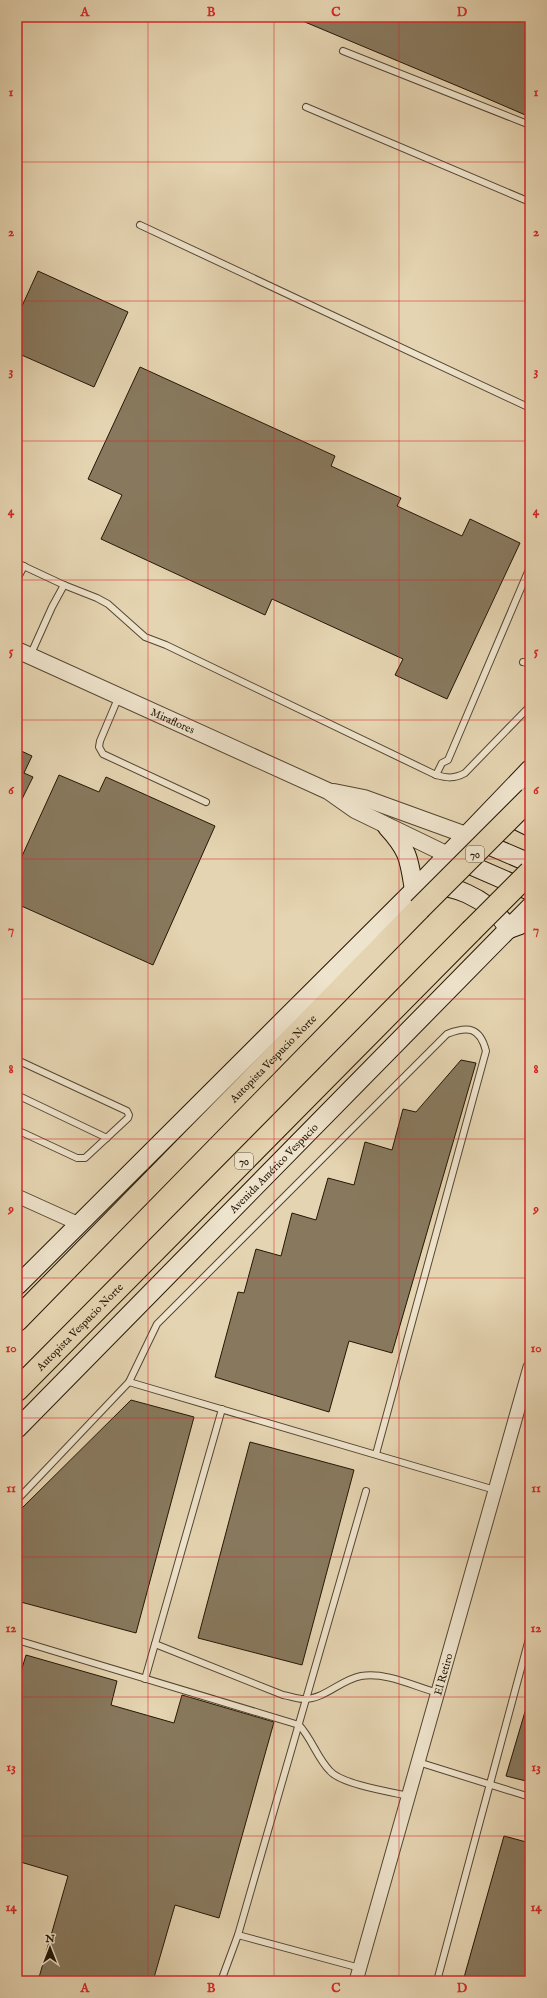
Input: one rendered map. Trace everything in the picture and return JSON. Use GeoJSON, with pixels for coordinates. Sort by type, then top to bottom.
{"type":"FeatureCollection","features":[{"type":"Feature","properties":{"kind":"highway","name":"Autopista Vespucio Norte"},"geometry":{"type":"LineString","coordinates":[[17,1320],[416,900],[530,798]]}},
{"type":"Feature","properties":{"kind":"highway","name":"Autopista Vespucio Norte"},"geometry":{"type":"LineString","coordinates":[[17,1390],[530,872]]}},
{"type":"Feature","properties":{"kind":"main road"},"geometry":{"type":"LineString","coordinates":[[416,900],[448,855],[530,769]]}},
{"type":"Feature","properties":{"kind":"main road"},"geometry":{"type":"LineString","coordinates":[[502,798],[512,816],[530,826]]}},
{"type":"Feature","properties":{"kind":"main road"},"geometry":{"type":"LineString","coordinates":[[387,827],[402,843],[408,857],[416,900]]}},
{"type":"Feature","properties":{"kind":"main road","name":"Miraflores"},"geometry":{"type":"LineString","coordinates":[[466,835],[530,863]]}},
{"type":"Feature","properties":{"kind":"main road","name":"Miraflores"},"geometry":{"type":"LineString","coordinates":[[448,855],[530,891]]}},
{"type":"Feature","properties":{"kind":"main road"},"geometry":{"type":"LineString","coordinates":[[17,1286],[79,1224],[416,900],[434,886],[452,889],[489,906],[500,916],[509,929],[530,921]]}},
{"type":"Feature","properties":{"kind":"main road","name":"Avenida Américo Vespucio"},"geometry":{"type":"LineString","coordinates":[[17,1429],[530,907]]}},
{"type":"Feature","properties":{"kind":"street","name":"Miraflores"},"geometry":{"type":"LineString","coordinates":[[24,653],[328,791],[355,810],[387,827],[448,855]]}},
{"type":"Feature","properties":{"kind":"street","name":"Miraflores"},"geometry":{"type":"LineString","coordinates":[[328,791],[364,798],[466,835]]}},
{"type":"Feature","properties":{"kind":"street"},"geometry":{"type":"LineString","coordinates":[[17,1196],[79,1224]]}},
{"type":"Feature","properties":{"kind":"street","name":"El Retiro"},"geometry":{"type":"LineString","coordinates":[[356,1981],[530,1367]]}},
{"type":"Feature","properties":{"kind":"lane"},"geometry":{"type":"LineString","coordinates":[[343,51],[530,125]]}},
{"type":"Feature","properties":{"kind":"lane"},"geometry":{"type":"LineString","coordinates":[[306,107],[530,202]]}},
{"type":"Feature","properties":{"kind":"lane"},"geometry":{"type":"LineString","coordinates":[[140,225],[530,408]]}},
{"type":"Feature","properties":{"kind":"lane"},"geometry":{"type":"LineString","coordinates":[[17,563],[108,604],[145,637],[166,645],[436,775],[447,778],[456,778],[465,773],[530,706]]}},
{"type":"Feature","properties":{"kind":"lane"},"geometry":{"type":"LineString","coordinates":[[17,579],[24,566]]}},
{"type":"Feature","properties":{"kind":"lane"},"geometry":{"type":"LineString","coordinates":[[436,775],[442,764],[448,760],[530,567]]}},
{"type":"Feature","properties":{"kind":"lane"},"geometry":{"type":"LineString","coordinates":[[24,653],[64,585]]}},
{"type":"Feature","properties":{"kind":"lane"},"geometry":{"type":"LineString","coordinates":[[523,662],[530,664]]}},
{"type":"Feature","properties":{"kind":"lane"},"geometry":{"type":"LineString","coordinates":[[119,696],[100,741],[99,748],[103,754],[206,802]]}},
{"type":"Feature","properties":{"kind":"lane"},"geometry":{"type":"LineString","coordinates":[[17,1500],[129,1382],[157,1324],[447,1034],[462,1028],[473,1031],[483,1040],[486,1051],[376,1454]]}},
{"type":"Feature","properties":{"kind":"lane"},"geometry":{"type":"LineString","coordinates":[[17,1060],[127,1111],[129,1115],[128,1118],[85,1158],[77,1158],[17,1130]]}},
{"type":"Feature","properties":{"kind":"lane"},"geometry":{"type":"LineString","coordinates":[[17,1095],[107,1138]]}},
{"type":"Feature","properties":{"kind":"lane"},"geometry":{"type":"LineString","coordinates":[[129,1382],[495,1490]]}},
{"type":"Feature","properties":{"kind":"lane"},"geometry":{"type":"LineString","coordinates":[[145,1679],[222,1409]]}},
{"type":"Feature","properties":{"kind":"lane"},"geometry":{"type":"LineString","coordinates":[[221,1981],[238,1935],[299,1725],[304,1699],[366,1491]]}},
{"type":"Feature","properties":{"kind":"lane"},"geometry":{"type":"LineString","coordinates":[[437,1981],[530,1635]]}},
{"type":"Feature","properties":{"kind":"lane"},"geometry":{"type":"LineString","coordinates":[[17,1640],[299,1725],[330,1771],[340,1779],[409,1796]]}},
{"type":"Feature","properties":{"kind":"lane"},"geometry":{"type":"LineString","coordinates":[[155,1644],[283,1695],[304,1699],[325,1693],[351,1678],[368,1676],[389,1678],[438,1694]]}},
{"type":"Feature","properties":{"kind":"lane"},"geometry":{"type":"LineString","coordinates":[[418,1762],[530,1797]]}},
{"type":"Feature","properties":{"kind":"lane"},"geometry":{"type":"LineString","coordinates":[[238,1935],[360,1968]]}},
{"type":"Feature","properties":{"kind":"building"},"geometry":{"type":"Polygon","coordinates":[[[293,17],[530,17],[530,117],[479,95],[293,17]]]}},
{"type":"Feature","properties":{"kind":"building"},"geometry":{"type":"Polygon","coordinates":[[[38,271],[128,312],[94,387],[17,353],[17,317],[38,271]]]}},
{"type":"Feature","properties":{"kind":"building"},"geometry":{"type":"Polygon","coordinates":[[[140,367],[335,456],[331,466],[401,498],[397,506],[462,536],[470,519],[520,543],[447,699],[395,675],[403,659],[272,599],[265,615],[101,539],[122,495],[88,479],[140,367]]]}},
{"type":"Feature","properties":{"kind":"building"},"geometry":{"type":"Polygon","coordinates":[[[17,749],[32,756],[24,773],[33,777],[17,809],[17,749]]]}},
{"type":"Feature","properties":{"kind":"building"},"geometry":{"type":"Polygon","coordinates":[[[59,775],[99,792],[106,777],[215,826],[153,965],[17,904],[17,867],[59,775]]]}},
{"type":"Feature","properties":{"kind":"building"},"geometry":{"type":"Polygon","coordinates":[[[461,1060],[476,1063],[392,1353],[349,1341],[329,1412],[215,1377],[238,1292],[244,1293],[256,1249],[281,1256],[292,1213],[316,1220],[328,1178],[354,1185],[365,1142],[392,1150],[403,1109],[416,1112],[461,1060]]]}},
{"type":"Feature","properties":{"kind":"building"},"geometry":{"type":"Polygon","coordinates":[[[131,1400],[194,1417],[136,1633],[17,1601],[17,1513],[131,1400]]]}},
{"type":"Feature","properties":{"kind":"building"},"geometry":{"type":"Polygon","coordinates":[[[250,1442],[354,1470],[302,1665],[198,1638],[250,1442]]]}},
{"type":"Feature","properties":{"kind":"building"},"geometry":{"type":"Polygon","coordinates":[[[26,1655],[117,1681],[111,1705],[174,1723],[182,1695],[274,1722],[219,1918],[175,1905],[153,1981],[38,1981],[68,1876],[17,1861],[17,1685],[26,1655]]]}},
{"type":"Feature","properties":{"kind":"building"},"geometry":{"type":"Polygon","coordinates":[[[527,1705],[530,1705],[530,1782],[506,1776],[527,1705]]]}},
{"type":"Feature","properties":{"kind":"building"},"geometry":{"type":"Polygon","coordinates":[[[504,1836],[530,1843],[530,1981],[463,1981],[504,1836]]]}}]}
